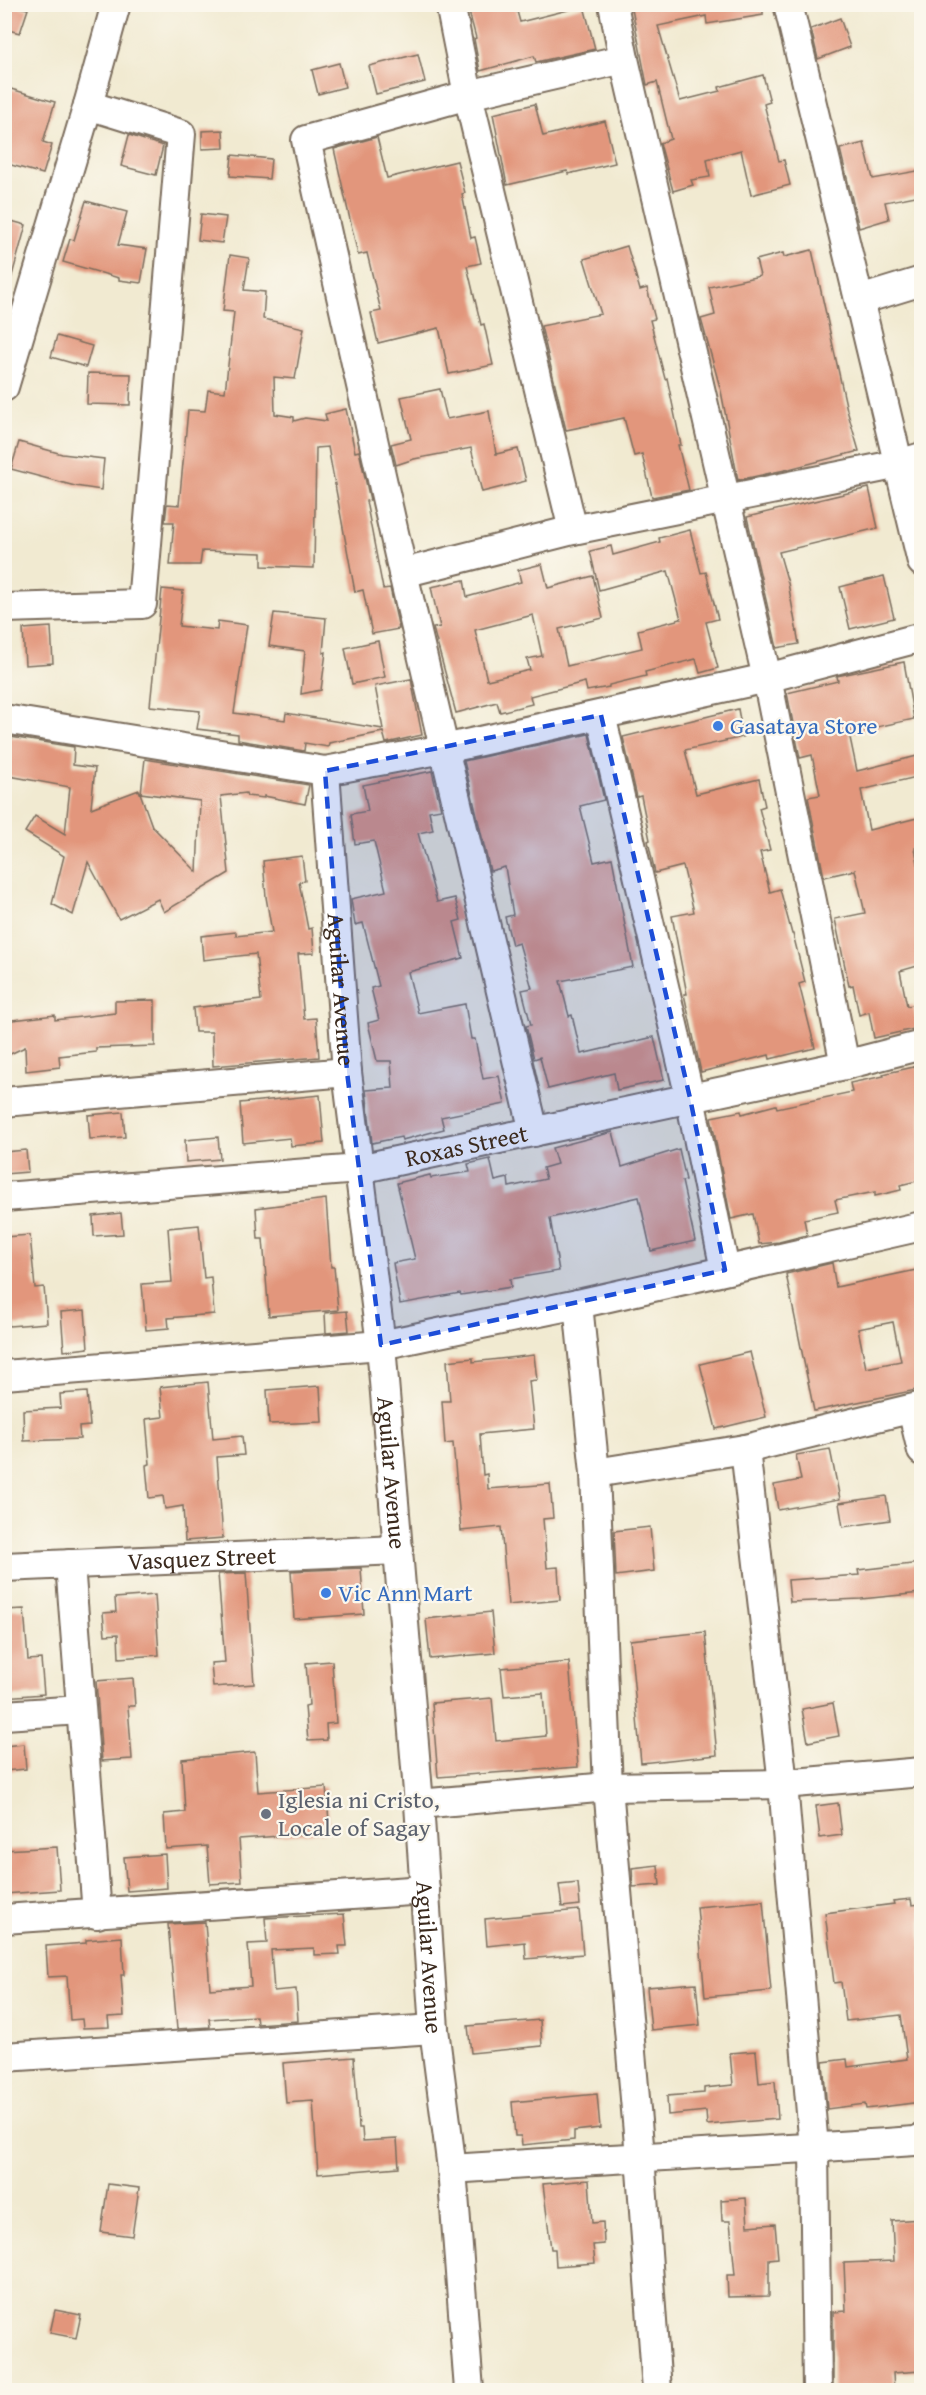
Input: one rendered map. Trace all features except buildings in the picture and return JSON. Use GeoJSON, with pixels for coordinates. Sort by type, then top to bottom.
{"type":"FeatureCollection","features":[{"type":"Feature","properties":{"kind":"street"},"geometry":{"type":"LineString","coordinates":[[4,387],[116,4]]}},
{"type":"Feature","properties":{"kind":"street"},"geometry":{"type":"LineString","coordinates":[[450,4],[468,95],[573,530]]}},
{"type":"Feature","properties":{"kind":"street"},"geometry":{"type":"LineString","coordinates":[[613,4],[767,678],[845,1065]]}},
{"type":"Feature","properties":{"kind":"street"},"geometry":{"type":"LineString","coordinates":[[788,4],[860,300],[910,460],[921,562]]}},
{"type":"Feature","properties":{"kind":"street"},"geometry":{"type":"LineString","coordinates":[[534,1132],[403,573],[306,140],[468,95],[624,59]]}},
{"type":"Feature","properties":{"kind":"street"},"geometry":{"type":"LineString","coordinates":[[4,608],[142,604],[181,135],[88,105]]}},
{"type":"Feature","properties":{"kind":"street"},"geometry":{"type":"LineString","coordinates":[[860,300],[921,281]]}},
{"type":"Feature","properties":{"kind":"street"},"geometry":{"type":"LineString","coordinates":[[403,573],[573,530],[727,500],[910,460]]}},
{"type":"Feature","properties":{"kind":"street"},"geometry":{"type":"LineString","coordinates":[[4,719],[325,771],[444,749],[767,678],[921,637]]}},
{"type":"Feature","properties":{"kind":"street"},"geometry":{"type":"LineString","coordinates":[[601,715],[690,1098],[725,1270]]}},
{"type":"Feature","properties":{"kind":"street","name":"Aguilar Avenue"},"geometry":{"type":"LineString","coordinates":[[325,771],[347,1072],[381,1345],[419,1804],[434,2029],[452,2169],[469,2391]]}},
{"type":"Feature","properties":{"kind":"street","name":"Roxas Street"},"geometry":{"type":"LineString","coordinates":[[4,1197],[359,1169],[845,1065],[921,1045]]}},
{"type":"Feature","properties":{"kind":"street"},"geometry":{"type":"LineString","coordinates":[[4,1102],[347,1072]]}},
{"type":"Feature","properties":{"kind":"street"},"geometry":{"type":"LineString","coordinates":[[4,1375],[381,1345],[578,1304],[921,1226]]}},
{"type":"Feature","properties":{"kind":"street"},"geometry":{"type":"LineString","coordinates":[[578,1304],[595,1473],[608,1787],[640,2156],[657,2391]]}},
{"type":"Feature","properties":{"kind":"street"},"geometry":{"type":"LineString","coordinates":[[595,1473],[746,1449],[917,1407],[921,1451]]}},
{"type":"Feature","properties":{"kind":"street"},"geometry":{"type":"LineString","coordinates":[[746,1449],[783,1784],[814,2148],[817,2391]]}},
{"type":"Feature","properties":{"kind":"street","name":"Vasquez Street"},"geometry":{"type":"LineString","coordinates":[[4,1568],[399,1550]]}},
{"type":"Feature","properties":{"kind":"street"},"geometry":{"type":"LineString","coordinates":[[70,1564],[97,1914]]}},
{"type":"Feature","properties":{"kind":"street"},"geometry":{"type":"LineString","coordinates":[[4,1715],[81,1710]]}},
{"type":"Feature","properties":{"kind":"street"},"geometry":{"type":"LineString","coordinates":[[419,1804],[608,1787],[783,1784],[921,1772]]}},
{"type":"Feature","properties":{"kind":"street"},"geometry":{"type":"LineString","coordinates":[[4,1919],[425,1890]]}},
{"type":"Feature","properties":{"kind":"street"},"geometry":{"type":"LineString","coordinates":[[4,2056],[434,2029]]}},
{"type":"Feature","properties":{"kind":"street"},"geometry":{"type":"LineString","coordinates":[[452,2169],[640,2156],[814,2148],[915,2141],[921,2138]]}},
{"type":"Feature","properties":{"kind":"highlighted area"},"geometry":{"type":"Polygon","coordinates":[[[601,715],[690,1098],[725,1270],[381,1345],[347,1072],[325,771],[601,715]]]}},
{"type":"Feature","properties":{"kind":"place","name":"Gasataya Store"},"geometry":{"type":"Point","coordinates":[718,726]}},
{"type":"Feature","properties":{"kind":"place","name":"Vic Ann Mart"},"geometry":{"type":"Point","coordinates":[326,1593]}},
{"type":"Feature","properties":{"kind":"place","name":"Iglesia ni Cristo, Locale of Sagay"},"geometry":{"type":"Point","coordinates":[266,1814]}}]}
